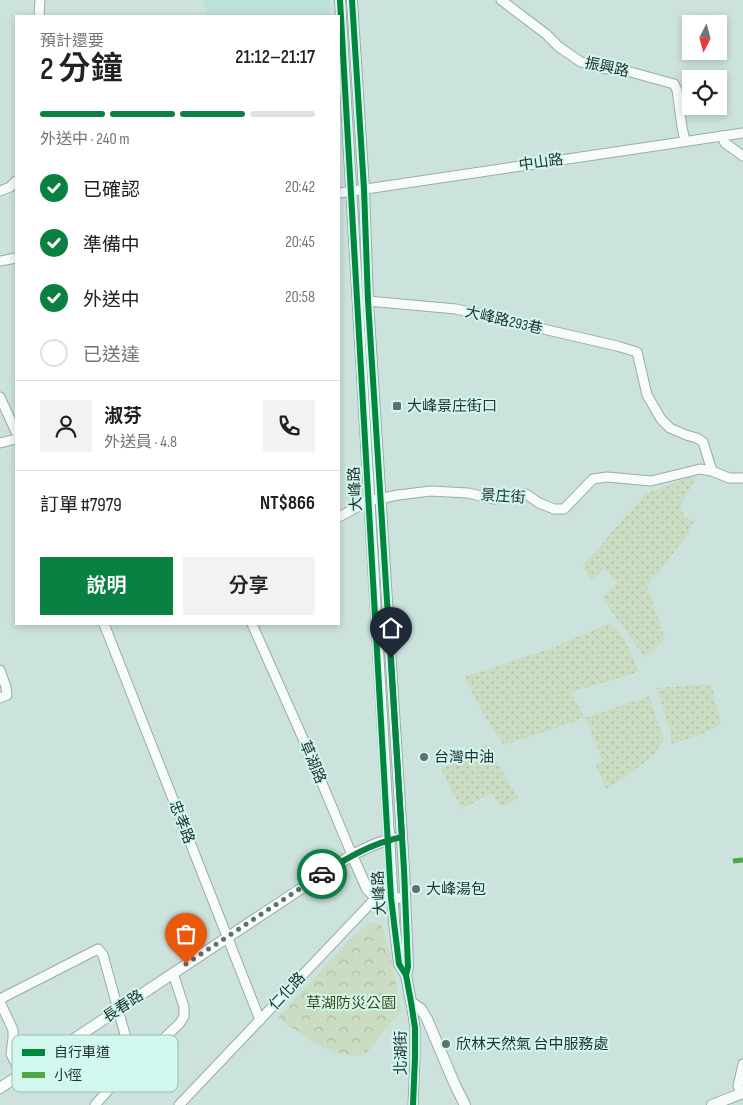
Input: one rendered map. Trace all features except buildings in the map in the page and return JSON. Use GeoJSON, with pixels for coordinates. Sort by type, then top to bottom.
{"type":"FeatureCollection","features":[{"type":"Feature","properties":{"kind":"street"},"geometry":{"type":"LineString","coordinates":[[39,15],[40,0]]}},
{"type":"Feature","properties":{"kind":"street","name":"大峰路"},"geometry":{"type":"LineString","coordinates":[[340,0],[391,898],[399,964],[406,975],[411,1002]]}},
{"type":"Feature","properties":{"kind":"street","name":"大峰路"},"geometry":{"type":"LineString","coordinates":[[352,0],[364,189],[368,301],[402,837],[408,967],[406,975]]}},
{"type":"Feature","properties":{"kind":"street","name":"振興路"},"geometry":{"type":"LineString","coordinates":[[502,0],[546,34],[559,47],[581,62],[600,68],[627,71],[674,84],[677,90],[685,141]]}},
{"type":"Feature","properties":{"kind":"street","name":"中山路"},"geometry":{"type":"LineString","coordinates":[[340,193],[743,133]]}},
{"type":"Feature","properties":{"kind":"street"},"geometry":{"type":"LineString","coordinates":[[722,136],[725,144],[743,156]]}},
{"type":"Feature","properties":{"kind":"street"},"geometry":{"type":"LineString","coordinates":[[0,191],[10,187],[15,181]]}},
{"type":"Feature","properties":{"kind":"street"},"geometry":{"type":"LineString","coordinates":[[0,261],[15,258]]}},
{"type":"Feature","properties":{"kind":"street","name":"大峰路293巷"},"geometry":{"type":"LineString","coordinates":[[368,301],[456,309],[637,352],[647,395],[661,419],[670,428],[703,442],[712,471]]}},
{"type":"Feature","properties":{"kind":"street"},"geometry":{"type":"LineString","coordinates":[[0,397],[15,430]]}},
{"type":"Feature","properties":{"kind":"street"},"geometry":{"type":"LineString","coordinates":[[0,444],[15,438]]}},
{"type":"Feature","properties":{"kind":"street","name":"景庄街"},"geometry":{"type":"LineString","coordinates":[[340,516],[368,501],[431,491],[468,493],[494,499],[526,494],[539,503],[559,510],[564,509],[593,479],[607,477],[651,481],[700,470],[712,471],[730,478],[743,478]]}},
{"type":"Feature","properties":{"kind":"street","name":"忠孝路"},"geometry":{"type":"LineString","coordinates":[[104,625],[260,1020]]}},
{"type":"Feature","properties":{"kind":"street","name":"草湖路"},"geometry":{"type":"LineString","coordinates":[[252,625],[367,889],[376,898]]}},
{"type":"Feature","properties":{"kind":"street"},"geometry":{"type":"LineString","coordinates":[[0,670],[6,687],[4,696]]}},
{"type":"Feature","properties":{"kind":"street","name":"長春路"},"geometry":{"type":"LineString","coordinates":[[80,1035],[352,855],[389,839],[402,837]]}},
{"type":"Feature","properties":{"kind":"street"},"geometry":{"type":"LineString","coordinates":[[376,898],[404,897]]}},
{"type":"Feature","properties":{"kind":"street","name":"仁化路"},"geometry":{"type":"LineString","coordinates":[[180,1105],[376,898]]}},
{"type":"Feature","properties":{"kind":"street"},"geometry":{"type":"LineString","coordinates":[[13,1035],[13,1030],[0,1000],[98,949],[103,955],[125,1035]]}},
{"type":"Feature","properties":{"kind":"street"},"geometry":{"type":"LineString","coordinates":[[167,1035],[180,1023],[184,1016],[184,1007],[173,973]]}},
{"type":"Feature","properties":{"kind":"street"},"geometry":{"type":"LineString","coordinates":[[411,1002],[420,1009],[427,1019],[465,1105]]}},
{"type":"Feature","properties":{"kind":"street","name":"北湖街"},"geometry":{"type":"LineString","coordinates":[[411,1002],[415,1058],[412,1105]]}},
{"type":"Feature","properties":{"kind":"street"},"geometry":{"type":"LineString","coordinates":[[712,1105],[742,1093],[738,1086],[743,1064]]}},
{"type":"Feature","properties":{"kind":"street","name":"長春路"},"geometry":{"type":"LineString","coordinates":[[0,1088],[12,1080]]}},
{"type":"Feature","properties":{"kind":"street"},"geometry":{"type":"LineString","coordinates":[[95,1105],[106,1092]]}},
{"type":"Feature","properties":{"kind":"shaded area"},"geometry":{"type":"Polygon","coordinates":[[[203,0],[330,0],[330,15],[206,15],[203,0]]]}},
{"type":"Feature","properties":{"kind":"green space"},"geometry":{"type":"Polygon","coordinates":[[[697,476],[680,506],[684,516],[694,522],[689,529],[691,531],[647,586],[665,639],[645,658],[602,598],[617,583],[604,569],[592,581],[582,566],[647,493],[697,476]]]}},
{"type":"Feature","properties":{"kind":"green space"},"geometry":{"type":"Polygon","coordinates":[[[611,623],[625,640],[639,672],[571,692],[585,718],[504,745],[473,695],[465,677],[546,650],[611,623]]]}},
{"type":"Feature","properties":{"kind":"green space"},"geometry":{"type":"Polygon","coordinates":[[[711,684],[721,724],[698,736],[671,744],[671,733],[656,688],[711,684]]]}},
{"type":"Feature","properties":{"kind":"green space"},"geometry":{"type":"Polygon","coordinates":[[[649,696],[664,739],[654,755],[606,789],[596,765],[603,761],[585,718],[649,696]]]}},
{"type":"Feature","properties":{"kind":"green space"},"geometry":{"type":"Polygon","coordinates":[[[486,744],[518,798],[502,808],[492,793],[461,809],[441,769],[486,744]]]}},
{"type":"Feature","properties":{"kind":"green space","name":"草湖防災公園"},"geometry":{"type":"Polygon","coordinates":[[[370,923],[380,924],[384,930],[401,1011],[366,1053],[353,1056],[337,1053],[313,1042],[278,1018],[351,938],[370,923]]]}},
{"type":"Feature","properties":{"kind":"marked path"},"geometry":{"type":"LineString","coordinates":[[733,861],[743,860]]}},
{"type":"Feature","properties":{"kind":"cycle path"},"geometry":{"type":"LineString","coordinates":[[340,0],[391,898],[399,964],[406,975],[415,1028],[413,1105]]}},
{"type":"Feature","properties":{"kind":"cycle path"},"geometry":{"type":"LineString","coordinates":[[352,0],[364,189],[368,301],[404,869],[408,967],[406,975]]}},
{"type":"Feature","properties":{"kind":"way so far"},"geometry":{"type":"LineString","coordinates":[[186,964],[322,874]]}},
{"type":"Feature","properties":{"kind":"place","name":"大峰景庄街口"},"geometry":{"type":"Point","coordinates":[397,406]}},
{"type":"Feature","properties":{"kind":"place","name":"台灣中油"},"geometry":{"type":"Point","coordinates":[424,757]}},
{"type":"Feature","properties":{"kind":"place","name":"大峰湯包"},"geometry":{"type":"Point","coordinates":[416,889]}},
{"type":"Feature","properties":{"kind":"place","name":"欣林天然氣 台中服務處"},"geometry":{"type":"Point","coordinates":[446,1044]}},
{"type":"Feature","properties":{"kind":"route"},"geometry":{"type":"LineString","coordinates":[[322,874],[352,855],[373,845],[389,839],[402,837],[391,658]]}}]}
